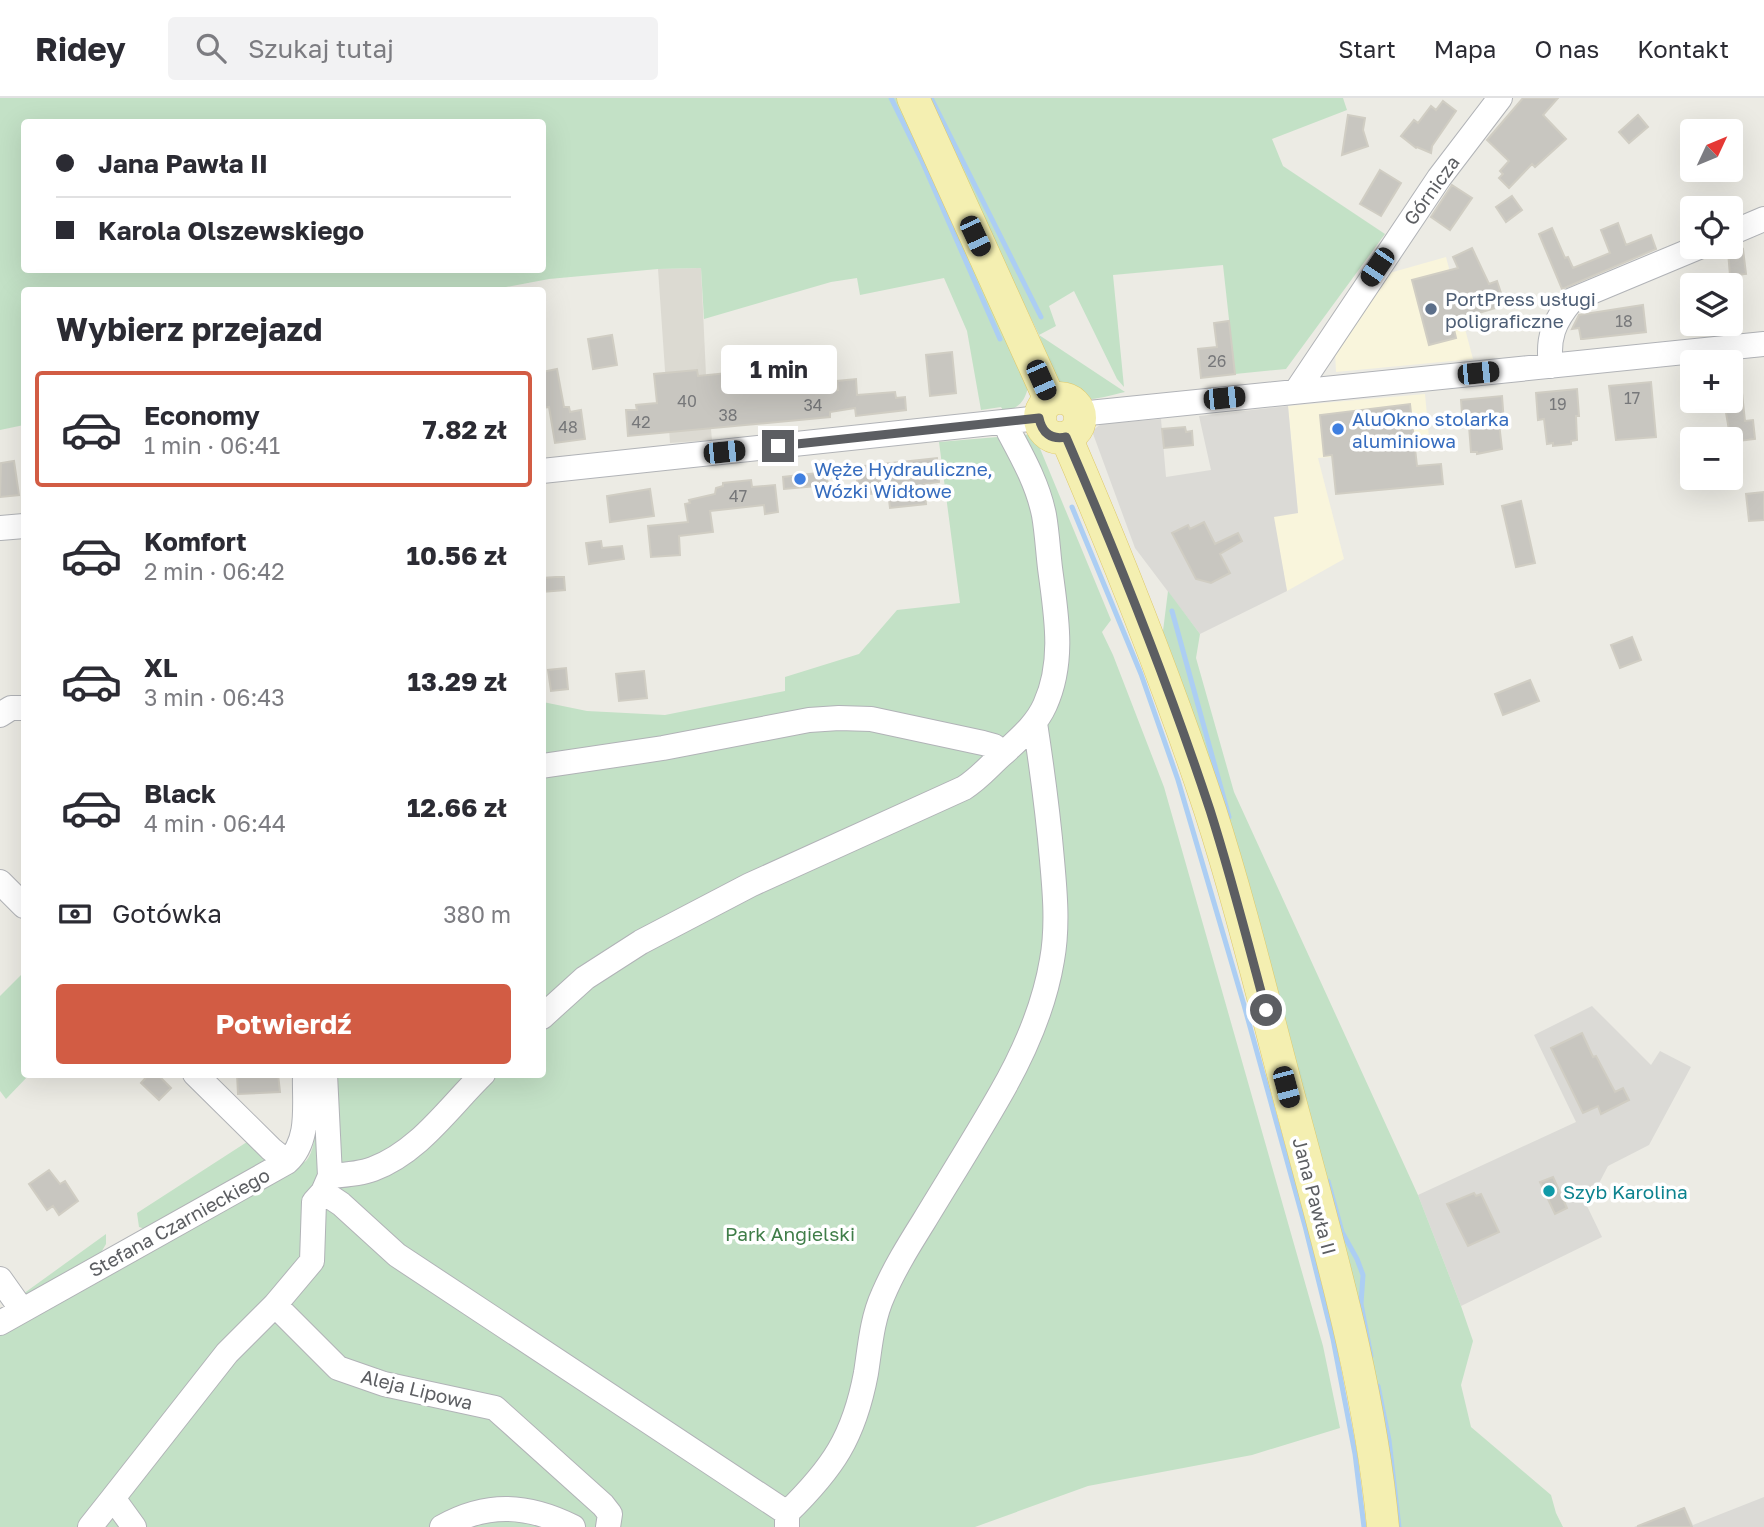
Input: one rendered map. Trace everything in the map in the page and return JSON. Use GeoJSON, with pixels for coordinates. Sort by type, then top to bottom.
{"type":"FeatureCollection","features":[{"type":"Feature","properties":{"kind":"main road"},"geometry":{"type":"LineString","coordinates":[[913,98],[1045,409],[1065,398],[1077,407],[1073,425]]}},
{"type":"Feature","properties":{"kind":"main road","name":"Jana Pawła II"},"geometry":{"type":"LineString","coordinates":[[1073,425],[1220,842],[1335,1268],[1356,1356],[1370,1428],[1383,1527]]}},
{"type":"Feature","properties":{"kind":"street","name":"Górnicza"},"geometry":{"type":"LineString","coordinates":[[1297,390],[1439,178],[1500,98]]}},
{"type":"Feature","properties":{"kind":"street"},"geometry":{"type":"LineString","coordinates":[[1743,228],[1764,219]]}},
{"type":"Feature","properties":{"kind":"street"},"geometry":{"type":"LineString","coordinates":[[1551,366],[1549,337],[1558,316],[1572,300],[1680,255]]}},
{"type":"Feature","properties":{"kind":"street"},"geometry":{"type":"LineString","coordinates":[[1073,425],[1297,390],[1764,344]]}},
{"type":"Feature","properties":{"kind":"street"},"geometry":{"type":"LineString","coordinates":[[546,471],[1045,409]]}},
{"type":"Feature","properties":{"kind":"street"},"geometry":{"type":"LineString","coordinates":[[546,1013],[585,978],[632,947],[750,885],[964,788],[1022,738],[1034,723],[1045,705],[1052,685],[1057,665],[1058,642],[1044,514],[1024,456],[1009,432]]}},
{"type":"Feature","properties":{"kind":"street"},"geometry":{"type":"LineString","coordinates":[[0,528],[21,526]]}},
{"type":"Feature","properties":{"kind":"street"},"geometry":{"type":"LineString","coordinates":[[0,715],[11,708],[21,708]]}},
{"type":"Feature","properties":{"kind":"street"},"geometry":{"type":"LineString","coordinates":[[546,765],[690,743],[809,720],[839,718],[871,719],[983,743],[994,746],[1003,753]]}},
{"type":"Feature","properties":{"kind":"street"},"geometry":{"type":"LineString","coordinates":[[326,1078],[327,1184],[341,1204],[397,1255],[787,1520],[832,1465],[845,1441],[855,1418],[876,1316],[886,1288],[1001,1093],[1033,1031],[1044,996],[1052,959],[1056,911],[1045,779],[1034,723]]}},
{"type":"Feature","properties":{"kind":"street"},"geometry":{"type":"LineString","coordinates":[[0,882],[21,903]]}},
{"type":"Feature","properties":{"kind":"street"},"geometry":{"type":"LineString","coordinates":[[199,1078],[287,1162]]}},
{"type":"Feature","properties":{"kind":"street","name":"Stefana Czarnieckiego"},"geometry":{"type":"LineString","coordinates":[[0,1322],[287,1162],[298,1152],[303,1135],[305,1078]]}},
{"type":"Feature","properties":{"kind":"street"},"geometry":{"type":"LineString","coordinates":[[90,1527],[227,1353],[275,1305],[312,1261],[314,1202],[327,1184],[373,1169],[393,1159],[435,1127],[453,1103],[479,1078]]}},
{"type":"Feature","properties":{"kind":"street"},"geometry":{"type":"LineString","coordinates":[[0,1279],[22,1310]]}},
{"type":"Feature","properties":{"kind":"street","name":"Aleja Lipowa"},"geometry":{"type":"LineString","coordinates":[[275,1305],[338,1368],[384,1384],[495,1408],[595,1497],[610,1514],[608,1527]]}},
{"type":"Feature","properties":{"kind":"street"},"geometry":{"type":"LineString","coordinates":[[113,1498],[135,1527]]}},
{"type":"Feature","properties":{"kind":"street"},"geometry":{"type":"LineString","coordinates":[[442,1527],[477,1512],[498,1508],[537,1512],[573,1527]]}},
{"type":"Feature","properties":{"kind":"shaded area"},"geometry":{"type":"Polygon","coordinates":[[[1446,257],[1473,359],[1336,372],[1335,350],[1386,274],[1446,257]]]}},
{"type":"Feature","properties":{"kind":"shaded area"},"geometry":{"type":"Polygon","coordinates":[[[701,268],[712,440],[670,443],[658,269],[701,268]]]}},
{"type":"Feature","properties":{"kind":"shaded area"},"geometry":{"type":"Polygon","coordinates":[[[1425,394],[1430,448],[1318,458],[1344,559],[1287,591],[1273,516],[1298,513],[1288,406],[1425,394]]]}},
{"type":"Feature","properties":{"kind":"shaded area"},"geometry":{"type":"Polygon","coordinates":[[[1288,406],[1298,513],[1274,517],[1287,591],[1200,634],[1135,548],[1092,431],[1101,424],[1161,419],[1166,477],[1211,470],[1199,416],[1288,406]]]}},
{"type":"Feature","properties":{"kind":"shaded area"},"geometry":{"type":"Polygon","coordinates":[[[1592,1006],[1651,1065],[1660,1051],[1691,1067],[1649,1145],[1608,1166],[1587,1206],[1602,1237],[1461,1306],[1418,1195],[1576,1122],[1534,1035],[1592,1006]]]}},
{"type":"Feature","properties":{"kind":"shaded area"},"geometry":{"type":"Polygon","coordinates":[[[1764,1497],[1764,1527],[1634,1527],[1685,1507],[1693,1525],[1764,1497]]]}},
{"type":"Feature","properties":{"kind":"green space"},"geometry":{"type":"Polygon","coordinates":[[[0,98],[900,98],[1028,387],[1023,400],[1014,408],[1004,412],[1001,407],[981,410],[967,331],[944,278],[860,295],[857,278],[831,282],[704,319],[701,268],[658,269],[549,279],[506,287],[21,287],[21,426],[0,430],[0,98]]]}},
{"type":"Feature","properties":{"kind":"green space"},"geometry":{"type":"Polygon","coordinates":[[[925,98],[1343,98],[1347,110],[1272,139],[1283,166],[1385,234],[1286,369],[1235,374],[1223,265],[1113,275],[1124,387],[1117,379],[1074,291],[1049,306],[1056,326],[1039,335],[925,98]]]}},
{"type":"Feature","properties":{"kind":"green space"},"geometry":{"type":"Polygon","coordinates":[[[1039,335],[1125,392],[1086,400],[1074,398],[1062,388],[1052,371],[1039,335]]]}},
{"type":"Feature","properties":{"kind":"green space","name":"Park Angielski"},"geometry":{"type":"Polygon","coordinates":[[[1034,434],[1111,620],[1102,632],[1164,787],[1323,1346],[1340,1428],[1252,1455],[1088,1486],[975,1527],[0,1527],[0,1332],[306,1161],[311,1153],[315,1132],[313,1078],[546,1078],[546,703],[587,711],[665,715],[785,691],[785,677],[859,654],[897,610],[960,603],[939,442],[1034,434]]]}},
{"type":"Feature","properties":{"kind":"green space"},"geometry":{"type":"Polygon","coordinates":[[[1168,591],[1200,634],[1196,658],[1234,792],[1418,1195],[1461,1306],[1473,1341],[1461,1385],[1471,1427],[1551,1495],[1563,1527],[1389,1527],[1162,639],[1168,591]]]}},
{"type":"Feature","properties":{"kind":"green space"},"geometry":{"type":"Polygon","coordinates":[[[21,975],[21,1078],[26,1078],[6,1099],[0,1091],[0,996],[21,975]]]}},
{"type":"Feature","properties":{"kind":"green space"},"geometry":{"type":"Polygon","coordinates":[[[250,1140],[268,1161],[151,1231],[139,1227],[137,1213],[250,1140]]]}},
{"type":"Feature","properties":{"kind":"green space"},"geometry":{"type":"Polygon","coordinates":[[[106,1234],[106,1244],[96,1261],[29,1301],[23,1294],[106,1234]]]}},
{"type":"Feature","properties":{"kind":"building"},"geometry":{"type":"Polygon","coordinates":[[[1523,98],[1558,98],[1543,115],[1566,139],[1535,167],[1532,164],[1509,188],[1499,178],[1503,174],[1500,171],[1509,161],[1487,140],[1523,98]]]}},
{"type":"Feature","properties":{"kind":"building"},"geometry":{"type":"Polygon","coordinates":[[[1443,101],[1456,111],[1432,146],[1431,153],[1416,148],[1401,136],[1414,120],[1418,123],[1431,106],[1436,110],[1443,101]]]}},
{"type":"Feature","properties":{"kind":"building"},"geometry":{"type":"Polygon","coordinates":[[[1348,115],[1365,118],[1363,130],[1368,146],[1342,155],[1348,115]]]}},
{"type":"Feature","properties":{"kind":"building"},"geometry":{"type":"Polygon","coordinates":[[[1638,115],[1648,127],[1629,143],[1619,132],[1638,115]]]}},
{"type":"Feature","properties":{"kind":"building"},"geometry":{"type":"Polygon","coordinates":[[[1380,170],[1401,183],[1381,216],[1360,204],[1380,170]]]}},
{"type":"Feature","properties":{"kind":"building"},"geometry":{"type":"Polygon","coordinates":[[[1452,185],[1472,198],[1450,230],[1431,217],[1452,185]]]}},
{"type":"Feature","properties":{"kind":"building"},"geometry":{"type":"Polygon","coordinates":[[[1512,196],[1522,210],[1506,222],[1496,207],[1512,196]]]}},
{"type":"Feature","properties":{"kind":"building"},"geometry":{"type":"Polygon","coordinates":[[[1618,223],[1626,245],[1651,235],[1656,249],[1562,289],[1539,234],[1552,228],[1565,258],[1568,257],[1573,268],[1610,253],[1601,230],[1618,223]]]}},
{"type":"Feature","properties":{"kind":"building"},"geometry":{"type":"Polygon","coordinates":[[[1472,248],[1489,284],[1497,281],[1505,305],[1452,321],[1456,338],[1429,345],[1412,280],[1458,268],[1453,257],[1472,248]]]}},
{"type":"Feature","properties":{"kind":"building"},"geometry":{"type":"Polygon","coordinates":[[[1743,249],[1746,274],[1730,273],[1729,259],[1743,259],[1743,249]]]}},
{"type":"Feature","properties":{"kind":"building"},"geometry":{"type":"Polygon","coordinates":[[[1643,305],[1646,332],[1581,339],[1579,328],[1572,329],[1579,315],[1643,305]]]}},
{"type":"Feature","properties":{"kind":"building"},"geometry":{"type":"Polygon","coordinates":[[[1229,321],[1235,374],[1201,378],[1198,349],[1217,347],[1214,323],[1229,321]]]}},
{"type":"Feature","properties":{"kind":"building"},"geometry":{"type":"Polygon","coordinates":[[[612,335],[617,365],[593,369],[588,339],[612,335]]]}},
{"type":"Feature","properties":{"kind":"building"},"geometry":{"type":"Polygon","coordinates":[[[952,352],[956,393],[930,396],[926,355],[952,352]]]}},
{"type":"Feature","properties":{"kind":"building"},"geometry":{"type":"Polygon","coordinates":[[[776,360],[777,370],[800,367],[801,386],[806,385],[806,393],[838,390],[837,381],[856,379],[857,395],[895,392],[896,398],[905,397],[906,410],[856,416],[855,408],[830,412],[830,417],[628,436],[626,410],[637,410],[636,405],[657,403],[654,374],[697,370],[698,376],[738,372],[737,368],[749,366],[749,363],[776,360]]]}},
{"type":"Feature","properties":{"kind":"building"},"geometry":{"type":"Polygon","coordinates":[[[557,369],[564,407],[569,407],[570,412],[581,410],[585,439],[555,443],[549,407],[546,407],[546,371],[557,369]]]}},
{"type":"Feature","properties":{"kind":"building"},"geometry":{"type":"Polygon","coordinates":[[[1651,382],[1656,437],[1616,440],[1609,386],[1651,382]]]}},
{"type":"Feature","properties":{"kind":"building"},"geometry":{"type":"Polygon","coordinates":[[[1577,389],[1577,440],[1571,441],[1571,444],[1547,444],[1544,419],[1538,420],[1536,393],[1577,389]]]}},
{"type":"Feature","properties":{"kind":"building"},"geometry":{"type":"Polygon","coordinates":[[[1502,396],[1504,423],[1499,423],[1502,449],[1477,454],[1471,452],[1469,426],[1463,427],[1461,400],[1502,396]]]}},
{"type":"Feature","properties":{"kind":"building"},"geometry":{"type":"Polygon","coordinates":[[[1743,402],[1745,421],[1753,420],[1755,439],[1743,440],[1743,427],[1728,427],[1726,413],[1743,413],[1743,402]]]}},
{"type":"Feature","properties":{"kind":"building"},"geometry":{"type":"Polygon","coordinates":[[[1410,404],[1417,466],[1441,464],[1443,484],[1336,494],[1332,455],[1324,456],[1320,415],[1410,404]]]}},
{"type":"Feature","properties":{"kind":"building"},"geometry":{"type":"Polygon","coordinates":[[[1185,427],[1186,432],[1192,431],[1193,445],[1164,448],[1162,429],[1185,427]]]}},
{"type":"Feature","properties":{"kind":"building"},"geometry":{"type":"Polygon","coordinates":[[[937,458],[939,482],[924,484],[926,504],[890,508],[888,492],[870,494],[869,489],[858,491],[856,467],[937,458]]]}},
{"type":"Feature","properties":{"kind":"building"},"geometry":{"type":"Polygon","coordinates":[[[14,461],[19,495],[0,497],[1,463],[14,461]]]}},
{"type":"Feature","properties":{"kind":"building"},"geometry":{"type":"Polygon","coordinates":[[[826,472],[828,485],[784,489],[783,477],[826,472]]]}},
{"type":"Feature","properties":{"kind":"building"},"geometry":{"type":"Polygon","coordinates":[[[751,480],[752,487],[775,485],[778,512],[765,514],[764,505],[710,511],[713,532],[679,536],[680,555],[651,557],[648,526],[688,522],[685,504],[690,503],[689,500],[715,494],[716,488],[723,486],[723,483],[751,480]]]}},
{"type":"Feature","properties":{"kind":"building"},"geometry":{"type":"Polygon","coordinates":[[[650,489],[654,516],[610,522],[607,496],[650,489]]]}},
{"type":"Feature","properties":{"kind":"building"},"geometry":{"type":"Polygon","coordinates":[[[1764,492],[1764,520],[1749,521],[1746,494],[1764,492]]]}},
{"type":"Feature","properties":{"kind":"building"},"geometry":{"type":"Polygon","coordinates":[[[1521,501],[1535,563],[1516,567],[1502,506],[1521,501]]]}},
{"type":"Feature","properties":{"kind":"building"},"geometry":{"type":"Polygon","coordinates":[[[1204,522],[1215,544],[1238,533],[1242,541],[1220,554],[1230,573],[1211,583],[1196,579],[1172,533],[1188,525],[1190,529],[1204,522]]]}},
{"type":"Feature","properties":{"kind":"building"},"geometry":{"type":"Polygon","coordinates":[[[601,541],[602,548],[622,546],[624,559],[589,564],[586,543],[601,541]]]}},
{"type":"Feature","properties":{"kind":"building"},"geometry":{"type":"Polygon","coordinates":[[[564,577],[565,590],[546,592],[546,578],[564,577]]]}},
{"type":"Feature","properties":{"kind":"building"},"geometry":{"type":"Polygon","coordinates":[[[1632,637],[1641,660],[1620,668],[1611,645],[1632,637]]]}},
{"type":"Feature","properties":{"kind":"building"},"geometry":{"type":"Polygon","coordinates":[[[566,668],[568,689],[551,691],[548,670],[566,668]]]}},
{"type":"Feature","properties":{"kind":"building"},"geometry":{"type":"Polygon","coordinates":[[[644,671],[647,698],[619,701],[616,674],[644,671]]]}},
{"type":"Feature","properties":{"kind":"building"},"geometry":{"type":"Polygon","coordinates":[[[1530,680],[1539,701],[1503,715],[1495,694],[1530,680]]]}},
{"type":"Feature","properties":{"kind":"building"},"geometry":{"type":"Polygon","coordinates":[[[1582,1033],[1593,1057],[1596,1056],[1615,1092],[1623,1088],[1629,1100],[1601,1114],[1598,1106],[1583,1113],[1551,1048],[1582,1033]]]}},
{"type":"Feature","properties":{"kind":"building"},"geometry":{"type":"Polygon","coordinates":[[[145,1078],[161,1078],[171,1088],[159,1100],[141,1083],[145,1078]]]}},
{"type":"Feature","properties":{"kind":"building"},"geometry":{"type":"Polygon","coordinates":[[[237,1078],[278,1078],[280,1092],[238,1094],[237,1078]]]}},
{"type":"Feature","properties":{"kind":"building"},"geometry":{"type":"Polygon","coordinates":[[[49,1170],[60,1184],[65,1181],[78,1201],[59,1215],[53,1206],[47,1210],[29,1184],[49,1170]]]}},
{"type":"Feature","properties":{"kind":"building","name":"Szyb Karolina"},"geometry":{"type":"Polygon","coordinates":[[[1553,1177],[1567,1208],[1555,1214],[1540,1182],[1553,1177]]]}},
{"type":"Feature","properties":{"kind":"building"},"geometry":{"type":"Polygon","coordinates":[[[1474,1193],[1476,1196],[1481,1194],[1499,1232],[1468,1246],[1447,1204],[1474,1193]]]}},
{"type":"Feature","properties":{"kind":"building"},"geometry":{"type":"Polygon","coordinates":[[[1684,1508],[1692,1527],[1638,1527],[1638,1526],[1684,1508]]]}},
{"type":"Feature","properties":{"kind":"waterway"},"geometry":{"type":"LineString","coordinates":[[891,98],[922,161],[1000,339]]}},
{"type":"Feature","properties":{"kind":"waterway"},"geometry":{"type":"LineString","coordinates":[[931,98],[1041,317]]}},
{"type":"Feature","properties":{"kind":"waterway"},"geometry":{"type":"LineString","coordinates":[[1072,507],[1141,674],[1178,780],[1244,1005],[1333,1339],[1355,1454],[1364,1527]]}},
{"type":"Feature","properties":{"kind":"waterway"},"geometry":{"type":"LineString","coordinates":[[1172,611],[1229,817]]}},
{"type":"Feature","properties":{"kind":"waterway"},"geometry":{"type":"LineString","coordinates":[[1328,1181],[1342,1232],[1363,1275],[1361,1304],[1371,1356]]}},
{"type":"Feature","properties":{"kind":"waterway"},"geometry":{"type":"LineString","coordinates":[[1378,1386],[1389,1440],[1399,1527]]}},
{"type":"Feature","properties":{"kind":"place","name":"PortPress usługi poligraficzne"},"geometry":{"type":"Point","coordinates":[1431,309]}},
{"type":"Feature","properties":{"kind":"place","name":"AluOkno stolarka aluminiowa"},"geometry":{"type":"Point","coordinates":[1338,429]}},
{"type":"Feature","properties":{"kind":"place","name":"Węże Hydrauliczne, Wózki Widłowe"},"geometry":{"type":"Point","coordinates":[800,479]}},
{"type":"Feature","properties":{"kind":"place","name":"Szyb Karolina"},"geometry":{"type":"Point","coordinates":[1549,1191]}},
{"type":"Feature","properties":{"kind":"route"},"geometry":{"type":"LineString","coordinates":[[778,446],[1039,418],[1042,428],[1050,436],[1066,437],[1122,567],[1178,716],[1220,842],[1266,1010]]}}]}
